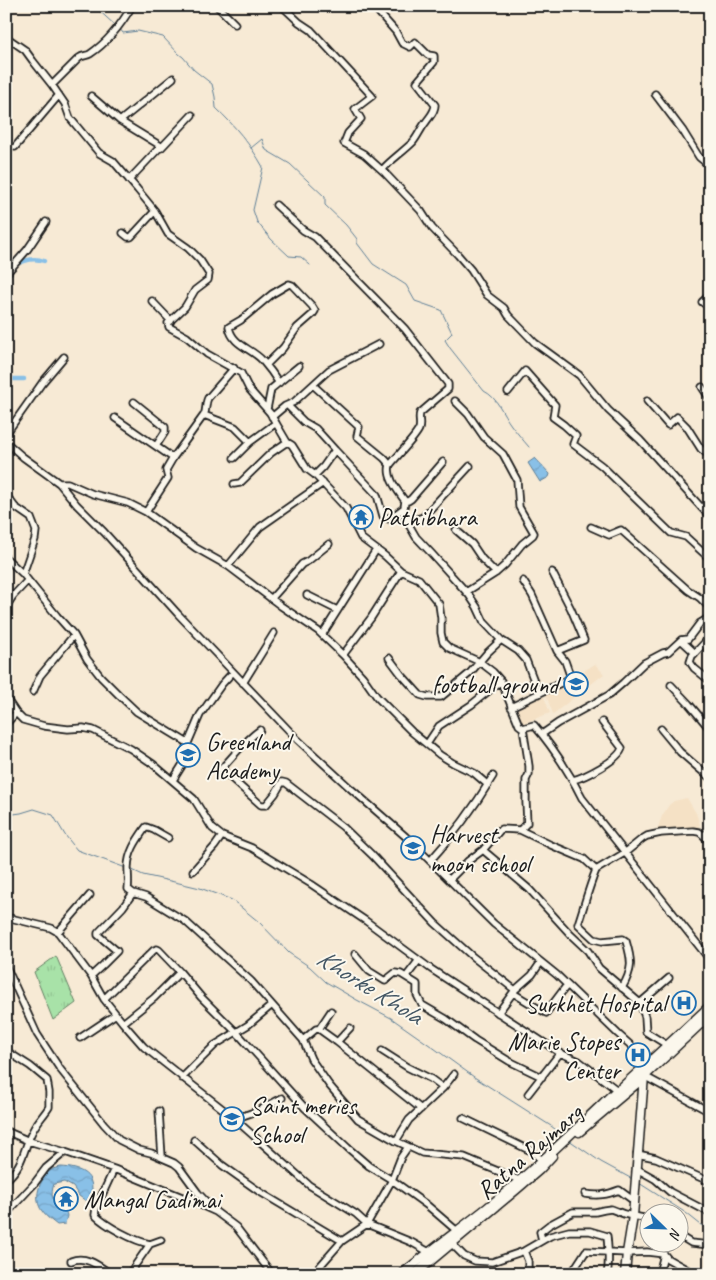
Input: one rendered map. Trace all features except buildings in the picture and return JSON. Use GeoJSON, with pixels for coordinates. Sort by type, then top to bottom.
{"type":"FeatureCollection","features":[{"type":"Feature","properties":{"kind":"main road"},"geometry":{"type":"LineString","coordinates":[[570,1138],[617,1090],[632,1082],[652,1065],[667,1045],[710,1006]]}},
{"type":"Feature","properties":{"kind":"main road","name":"Ratna Rajmarg"},"geometry":{"type":"LineString","coordinates":[[402,1274],[570,1138],[632,1082],[644,1076],[652,1065],[710,1015]]}},
{"type":"Feature","properties":{"kind":"main road"},"geometry":{"type":"LineString","coordinates":[[625,1274],[633,1216],[644,1076]]}},
{"type":"Feature","properties":{"kind":"main road","name":"Ratna Rajmarg"},"geometry":{"type":"LineString","coordinates":[[415,1274],[539,1170],[559,1146]]}},
{"type":"Feature","properties":{"kind":"street"},"geometry":{"type":"LineString","coordinates":[[52,85],[79,58],[88,55],[112,35],[132,6]]}},
{"type":"Feature","properties":{"kind":"street"},"geometry":{"type":"LineString","coordinates":[[217,6],[235,24]]}},
{"type":"Feature","properties":{"kind":"street"},"geometry":{"type":"LineString","coordinates":[[282,6],[311,30],[372,96],[355,109],[361,119],[348,133],[344,144],[364,154],[385,174],[463,260],[487,295],[504,308],[508,315],[535,343],[578,375],[601,403],[640,440],[710,517]]}},
{"type":"Feature","properties":{"kind":"street"},"geometry":{"type":"LineString","coordinates":[[373,6],[396,32],[402,43],[410,47],[415,42],[428,55],[434,56],[434,62],[417,82],[435,105],[435,109],[414,140],[383,169],[385,174]]}},
{"type":"Feature","properties":{"kind":"street"},"geometry":{"type":"LineString","coordinates":[[6,37],[25,50],[66,104],[70,118],[99,153],[113,161],[155,211],[168,234],[188,248],[200,260],[209,274],[208,280],[195,290],[185,307],[168,323],[169,327],[187,337],[207,354],[241,373],[249,389],[274,420],[287,442],[292,445],[307,469],[346,508],[361,538],[401,571],[419,579],[439,604],[443,642],[449,648],[480,662],[501,681],[518,725],[523,728],[529,766],[529,774],[526,780],[528,817],[527,823],[520,830]]}},
{"type":"Feature","properties":{"kind":"street"},"geometry":{"type":"LineString","coordinates":[[120,121],[173,78]]}},
{"type":"Feature","properties":{"kind":"street"},"geometry":{"type":"LineString","coordinates":[[655,94],[699,156],[710,166]]}},
{"type":"Feature","properties":{"kind":"street"},"geometry":{"type":"LineString","coordinates":[[15,147],[59,95]]}},
{"type":"Feature","properties":{"kind":"street"},"geometry":{"type":"LineString","coordinates":[[91,96],[120,121],[160,145],[161,148]]}},
{"type":"Feature","properties":{"kind":"street"},"geometry":{"type":"LineString","coordinates":[[129,180],[192,116]]}},
{"type":"Feature","properties":{"kind":"street"},"geometry":{"type":"LineString","coordinates":[[276,205],[303,230],[315,237],[405,329],[448,384],[448,389],[420,413],[418,430],[390,465],[388,468],[389,472],[395,487],[405,501],[405,518],[416,537],[466,592],[477,607],[484,622],[501,640],[518,651],[526,660],[539,694]]}},
{"type":"Feature","properties":{"kind":"street"},"geometry":{"type":"LineString","coordinates":[[123,233],[131,237],[155,211]]}},
{"type":"Feature","properties":{"kind":"street"},"geometry":{"type":"LineString","coordinates":[[6,274],[46,222]]}},
{"type":"Feature","properties":{"kind":"street"},"geometry":{"type":"LineString","coordinates":[[266,365],[283,348],[297,328],[315,311],[289,284],[272,294],[241,320],[229,327],[233,338],[255,354],[279,383]]}},
{"type":"Feature","properties":{"kind":"street"},"geometry":{"type":"LineString","coordinates":[[710,295],[702,302],[710,308]]}},
{"type":"Feature","properties":{"kind":"street"},"geometry":{"type":"LineString","coordinates":[[152,301],[171,321]]}},
{"type":"Feature","properties":{"kind":"street"},"geometry":{"type":"LineString","coordinates":[[234,458],[329,370],[380,344]]}},
{"type":"Feature","properties":{"kind":"street"},"geometry":{"type":"LineString","coordinates":[[6,434],[42,383],[64,357]]}},
{"type":"Feature","properties":{"kind":"street"},"geometry":{"type":"LineString","coordinates":[[266,409],[271,389],[299,366]]}},
{"type":"Feature","properties":{"kind":"street"},"geometry":{"type":"LineString","coordinates":[[146,512],[168,478],[166,470],[173,458],[204,415],[208,398],[234,368]]}},
{"type":"Feature","properties":{"kind":"street"},"geometry":{"type":"LineString","coordinates":[[508,392],[525,371],[555,405],[553,416],[576,436],[573,444],[602,466],[671,533],[686,536],[710,559]]}},
{"type":"Feature","properties":{"kind":"street"},"geometry":{"type":"LineString","coordinates":[[313,385],[359,427],[357,436],[390,465]]}},
{"type":"Feature","properties":{"kind":"street"},"geometry":{"type":"LineString","coordinates":[[702,386],[710,399]]}},
{"type":"Feature","properties":{"kind":"street"},"geometry":{"type":"LineString","coordinates":[[455,400],[468,414],[484,437],[503,454],[517,480],[519,507],[534,533],[496,572],[466,592]]}},
{"type":"Feature","properties":{"kind":"street"},"geometry":{"type":"LineString","coordinates":[[647,401],[668,425],[677,417],[687,427],[701,449],[710,456]]}},
{"type":"Feature","properties":{"kind":"street"},"geometry":{"type":"LineString","coordinates":[[134,402],[165,427],[165,432],[156,446]]}},
{"type":"Feature","properties":{"kind":"street"},"geometry":{"type":"LineString","coordinates":[[288,406],[304,422],[316,429],[377,495],[383,516],[389,519],[404,508]]}},
{"type":"Feature","properties":{"kind":"street"},"geometry":{"type":"LineString","coordinates":[[204,415],[235,428],[250,442]]}},
{"type":"Feature","properties":{"kind":"street"},"geometry":{"type":"LineString","coordinates":[[115,418],[173,458]]}},
{"type":"Feature","properties":{"kind":"street"},"geometry":{"type":"LineString","coordinates":[[6,442],[22,457],[59,483],[178,614],[298,740],[430,861],[494,924],[557,975],[652,1065]]}},
{"type":"Feature","properties":{"kind":"street"},"geometry":{"type":"LineString","coordinates":[[234,484],[240,483],[271,453],[287,442]]}},
{"type":"Feature","properties":{"kind":"street"},"geometry":{"type":"LineString","coordinates":[[314,475],[323,467],[335,450]]}},
{"type":"Feature","properties":{"kind":"street"},"geometry":{"type":"LineString","coordinates":[[405,501],[411,499],[443,462]]}},
{"type":"Feature","properties":{"kind":"street"},"geometry":{"type":"LineString","coordinates":[[405,518],[417,519],[423,517],[470,466]]}},
{"type":"Feature","properties":{"kind":"street"},"geometry":{"type":"LineString","coordinates":[[59,483],[68,484],[93,494],[128,503],[146,512],[196,548],[228,566],[322,635],[363,677],[376,697],[412,732],[440,755],[474,774],[488,785]]}},
{"type":"Feature","properties":{"kind":"street"},"geometry":{"type":"LineString","coordinates":[[228,566],[260,527],[323,483]]}},
{"type":"Feature","properties":{"kind":"street"},"geometry":{"type":"LineString","coordinates":[[6,496],[15,507],[31,518],[36,531],[23,574]]}},
{"type":"Feature","properties":{"kind":"street"},"geometry":{"type":"LineString","coordinates":[[591,527],[609,535],[622,530],[710,608]]}},
{"type":"Feature","properties":{"kind":"street"},"geometry":{"type":"LineString","coordinates":[[456,530],[472,544],[482,559],[496,572]]}},
{"type":"Feature","properties":{"kind":"street"},"geometry":{"type":"LineString","coordinates":[[271,598],[302,564],[329,544]]}},
{"type":"Feature","properties":{"kind":"street"},"geometry":{"type":"LineString","coordinates":[[322,635],[376,550]]}},
{"type":"Feature","properties":{"kind":"street"},"geometry":{"type":"LineString","coordinates":[[6,558],[18,567],[74,635],[101,677],[137,712],[188,743]]}},
{"type":"Feature","properties":{"kind":"street"},"geometry":{"type":"LineString","coordinates":[[343,655],[371,618],[401,571]]}},
{"type":"Feature","properties":{"kind":"street"},"geometry":{"type":"LineString","coordinates":[[552,572],[584,640],[557,651]]}},
{"type":"Feature","properties":{"kind":"street"},"geometry":{"type":"LineString","coordinates":[[6,607],[12,596],[28,580]]}},
{"type":"Feature","properties":{"kind":"street"},"geometry":{"type":"LineString","coordinates":[[511,707],[571,678],[565,660],[557,651],[532,595],[523,581]]}},
{"type":"Feature","properties":{"kind":"street"},"geometry":{"type":"LineString","coordinates":[[307,595],[337,610]]}},
{"type":"Feature","properties":{"kind":"street"},"geometry":{"type":"LineString","coordinates":[[542,734],[609,695],[644,662],[668,652],[682,640],[688,639],[700,623],[710,617]]}},
{"type":"Feature","properties":{"kind":"street"},"geometry":{"type":"LineString","coordinates":[[243,683],[274,633]]}},
{"type":"Feature","properties":{"kind":"street"},"geometry":{"type":"LineString","coordinates":[[33,692],[40,676],[74,635]]}},
{"type":"Feature","properties":{"kind":"street"},"geometry":{"type":"LineString","coordinates":[[710,637],[694,652],[690,662],[694,668],[710,681]]}},
{"type":"Feature","properties":{"kind":"street"},"geometry":{"type":"LineString","coordinates":[[389,658],[420,695],[433,698],[441,697],[470,673],[501,640]]}},
{"type":"Feature","properties":{"kind":"street"},"geometry":{"type":"LineString","coordinates":[[682,640],[694,652]]}},
{"type":"Feature","properties":{"kind":"street"},"geometry":{"type":"LineString","coordinates":[[174,780],[184,764],[188,743],[200,715],[233,672]]}},
{"type":"Feature","properties":{"kind":"street"},"geometry":{"type":"LineString","coordinates":[[427,744],[439,726],[501,681]]}},
{"type":"Feature","properties":{"kind":"street"},"geometry":{"type":"LineString","coordinates":[[671,686],[710,729]]}},
{"type":"Feature","properties":{"kind":"street"},"geometry":{"type":"LineString","coordinates":[[6,698],[23,720],[44,726],[93,730],[153,764],[194,799],[212,828],[222,836],[252,848],[311,884],[366,921],[431,969],[560,1053],[579,1061],[617,1090]]}},
{"type":"Feature","properties":{"kind":"street"},"geometry":{"type":"LineString","coordinates":[[6,724],[16,713]]}},
{"type":"Feature","properties":{"kind":"street"},"geometry":{"type":"LineString","coordinates":[[573,780],[604,766],[622,751],[622,748],[602,722]]}},
{"type":"Feature","properties":{"kind":"street"},"geometry":{"type":"LineString","coordinates":[[523,728],[534,724],[573,780],[582,798],[710,960]]}},
{"type":"Feature","properties":{"kind":"street"},"geometry":{"type":"LineString","coordinates":[[661,729],[680,752],[710,778]]}},
{"type":"Feature","properties":{"kind":"street"},"geometry":{"type":"LineString","coordinates":[[260,730],[250,737],[220,769],[261,805],[266,805],[282,782],[286,783],[343,827],[372,855],[435,923],[473,957],[514,992],[546,1013],[567,985]]}},
{"type":"Feature","properties":{"kind":"street"},"geometry":{"type":"LineString","coordinates":[[430,861],[473,809],[493,776]]}},
{"type":"Feature","properties":{"kind":"street"},"geometry":{"type":"LineString","coordinates":[[168,838],[146,828],[131,850],[128,861],[128,889],[185,921],[244,974],[303,1040],[311,1059],[329,1085],[358,1119],[396,1141],[422,1153],[464,1156],[519,1180]]}},
{"type":"Feature","properties":{"kind":"street"},"geometry":{"type":"LineString","coordinates":[[450,880],[501,829],[520,830],[584,859],[596,870]]}},
{"type":"Feature","properties":{"kind":"street"},"geometry":{"type":"LineString","coordinates":[[622,988],[631,967],[631,956],[626,941],[623,939],[602,941],[594,939],[578,924],[596,870],[626,852],[647,836],[693,831],[704,835],[710,842]]}},
{"type":"Feature","properties":{"kind":"street"},"geometry":{"type":"LineString","coordinates":[[704,835],[710,832]]}},
{"type":"Feature","properties":{"kind":"street"},"geometry":{"type":"LineString","coordinates":[[193,871],[222,836]]}},
{"type":"Feature","properties":{"kind":"street"},"geometry":{"type":"LineString","coordinates":[[482,850],[529,889],[570,936],[588,951],[599,968],[640,1003],[645,1017],[646,1032],[667,1045]]}},
{"type":"Feature","properties":{"kind":"street"},"geometry":{"type":"LineString","coordinates":[[91,976],[117,951],[98,933],[133,893]]}},
{"type":"Feature","properties":{"kind":"street"},"geometry":{"type":"LineString","coordinates":[[58,932],[90,895]]}},
{"type":"Feature","properties":{"kind":"street"},"geometry":{"type":"LineString","coordinates":[[6,917],[51,928],[58,932],[91,976],[104,999],[144,1047],[234,1119],[309,1185],[356,1214],[367,1224],[411,1242],[429,1252]]}},
{"type":"Feature","properties":{"kind":"street"},"geometry":{"type":"LineString","coordinates":[[104,999],[154,950],[159,950],[312,1115],[369,1166],[428,1206],[457,1231]]}},
{"type":"Feature","properties":{"kind":"street"},"geometry":{"type":"LineString","coordinates":[[355,954],[369,971],[386,982],[395,973],[401,974],[417,984],[417,995],[422,1005],[509,1061],[542,1077]]}},
{"type":"Feature","properties":{"kind":"street"},"geometry":{"type":"LineString","coordinates":[[406,977],[419,960]]}},
{"type":"Feature","properties":{"kind":"street"},"geometry":{"type":"LineString","coordinates":[[498,1013],[541,962]]}},
{"type":"Feature","properties":{"kind":"street"},"geometry":{"type":"LineString","coordinates":[[6,966],[37,1034],[60,1068],[104,1124],[119,1140],[139,1150],[152,1153],[174,1163],[216,1212],[236,1227],[272,1274]]}},
{"type":"Feature","properties":{"kind":"street"},"geometry":{"type":"LineString","coordinates":[[123,1023],[154,998],[180,972]]}},
{"type":"Feature","properties":{"kind":"street"},"geometry":{"type":"LineString","coordinates":[[640,1003],[669,978]]}},
{"type":"Feature","properties":{"kind":"street"},"geometry":{"type":"LineString","coordinates":[[182,1078],[215,1045],[248,1025],[272,1005]]}},
{"type":"Feature","properties":{"kind":"street"},"geometry":{"type":"LineString","coordinates":[[303,1040],[316,1029],[319,1029],[331,1011]]}},
{"type":"Feature","properties":{"kind":"street"},"geometry":{"type":"LineString","coordinates":[[80,1038],[116,1014]]}},
{"type":"Feature","properties":{"kind":"street"},"geometry":{"type":"LineString","coordinates":[[337,1042],[350,1028]]}},
{"type":"Feature","properties":{"kind":"street"},"geometry":{"type":"LineString","coordinates":[[319,1029],[421,1109]]}},
{"type":"Feature","properties":{"kind":"street"},"geometry":{"type":"LineString","coordinates":[[6,1180],[21,1162],[34,1130],[50,1107],[46,1080],[30,1066],[8,1052]]}},
{"type":"Feature","properties":{"kind":"street"},"geometry":{"type":"LineString","coordinates":[[382,1052],[431,1079],[443,1088]]}},
{"type":"Feature","properties":{"kind":"street"},"geometry":{"type":"LineString","coordinates":[[528,1094],[560,1053]]}},
{"type":"Feature","properties":{"kind":"street"},"geometry":{"type":"LineString","coordinates":[[396,1141],[409,1120],[443,1088],[454,1074]]}},
{"type":"Feature","properties":{"kind":"street"},"geometry":{"type":"LineString","coordinates":[[644,1076],[710,1112]]}},
{"type":"Feature","properties":{"kind":"street"},"geometry":{"type":"LineString","coordinates":[[234,1119],[260,1110],[282,1098]]}},
{"type":"Feature","properties":{"kind":"street"},"geometry":{"type":"LineString","coordinates":[[159,1111],[162,1157]]}},
{"type":"Feature","properties":{"kind":"street"},"geometry":{"type":"LineString","coordinates":[[463,1118],[531,1151],[542,1160]]}},
{"type":"Feature","properties":{"kind":"street"},"geometry":{"type":"LineString","coordinates":[[6,1131],[29,1141],[114,1169],[216,1212]]}},
{"type":"Feature","properties":{"kind":"street"},"geometry":{"type":"LineString","coordinates":[[194,1140],[222,1165],[252,1187],[342,1241]]}},
{"type":"Feature","properties":{"kind":"street"},"geometry":{"type":"LineString","coordinates":[[313,1274],[342,1241],[367,1224],[408,1147]]}},
{"type":"Feature","properties":{"kind":"street"},"geometry":{"type":"LineString","coordinates":[[6,1214],[46,1168],[65,1152]]}},
{"type":"Feature","properties":{"kind":"street"},"geometry":{"type":"LineString","coordinates":[[638,1154],[656,1158],[706,1180],[710,1180]]}},
{"type":"Feature","properties":{"kind":"street"},"geometry":{"type":"LineString","coordinates":[[114,1169],[96,1208],[95,1215],[113,1228],[145,1243],[150,1244],[161,1240]]}},
{"type":"Feature","properties":{"kind":"street"},"geometry":{"type":"LineString","coordinates":[[637,1170],[655,1180],[670,1192],[710,1213]]}},
{"type":"Feature","properties":{"kind":"street"},"geometry":{"type":"LineString","coordinates":[[585,1194],[606,1195],[618,1190],[634,1201]]}},
{"type":"Feature","properties":{"kind":"street"},"geometry":{"type":"LineString","coordinates":[[542,1240],[540,1232],[548,1225],[573,1212],[611,1210],[638,1217]]}},
{"type":"Feature","properties":{"kind":"street"},"geometry":{"type":"LineString","coordinates":[[452,1244],[464,1256],[475,1261],[492,1262],[524,1251],[550,1236],[569,1231],[590,1231],[607,1236],[608,1266],[606,1274]]}},
{"type":"Feature","properties":{"kind":"street"},"geometry":{"type":"LineString","coordinates":[[688,1241],[710,1245]]}},
{"type":"Feature","properties":{"kind":"street"},"geometry":{"type":"LineString","coordinates":[[129,1274],[150,1244]]}},
{"type":"Feature","properties":{"kind":"street"},"geometry":{"type":"LineString","coordinates":[[524,1251],[528,1261],[528,1274]]}},
{"type":"Feature","properties":{"kind":"street"},"geometry":{"type":"LineString","coordinates":[[571,1274],[586,1252],[647,1252],[664,1254],[668,1259],[695,1274]]}},
{"type":"Feature","properties":{"kind":"street"},"geometry":{"type":"LineString","coordinates":[[659,1274],[664,1254]]}},
{"type":"Feature","properties":{"kind":"street"},"geometry":{"type":"LineString","coordinates":[[71,1261],[88,1260],[111,1274]]}},
{"type":"Feature","properties":{"kind":"shaded area","name":"football ground"},"geometry":{"type":"Polygon","coordinates":[[[595,664],[604,674],[553,714],[546,695],[595,664]]]}},
{"type":"Feature","properties":{"kind":"shaded area"},"geometry":{"type":"Polygon","coordinates":[[[543,694],[550,713],[521,724],[516,706],[543,694]]]}},
{"type":"Feature","properties":{"kind":"shaded area"},"geometry":{"type":"Polygon","coordinates":[[[687,798],[696,813],[700,825],[697,828],[674,831],[657,830],[662,816],[669,805],[674,801],[687,798]]]}},
{"type":"Feature","properties":{"kind":"green space"},"geometry":{"type":"Polygon","coordinates":[[[56,956],[76,1003],[53,1020],[34,972],[56,956]]]}},
{"type":"Feature","properties":{"kind":"water"},"geometry":{"type":"Polygon","coordinates":[[[535,458],[550,474],[549,477],[540,482],[528,463],[535,458]]]}},
{"type":"Feature","properties":{"kind":"water"},"geometry":{"type":"Polygon","coordinates":[[[61,1167],[81,1171],[89,1178],[92,1189],[91,1197],[86,1201],[79,1196],[73,1187],[64,1182],[54,1184],[52,1192],[54,1201],[66,1212],[67,1216],[65,1224],[57,1225],[47,1217],[39,1206],[38,1190],[43,1179],[52,1169],[61,1167]]]}},
{"type":"Feature","properties":{"kind":"waterway"},"geometry":{"type":"LineString","coordinates":[[94,6],[117,27]]}},
{"type":"Feature","properties":{"kind":"waterway"},"geometry":{"type":"LineString","coordinates":[[120,29],[123,33],[138,31],[163,37],[194,70],[212,84],[216,108],[242,136],[263,167],[253,210],[257,222],[289,256],[301,257],[310,265]]}},
{"type":"Feature","properties":{"kind":"waterway"},"geometry":{"type":"LineString","coordinates":[[251,148],[262,139],[266,150],[290,164],[325,197],[325,205],[346,225],[373,264],[406,285],[415,301],[441,310],[452,333],[445,340],[450,348],[484,391],[493,398],[529,447]]}},
{"type":"Feature","properties":{"kind":"waterway"},"geometry":{"type":"LineString","coordinates":[[15,265],[29,260],[37,259],[44,261]]}},
{"type":"Feature","properties":{"kind":"waterway"},"geometry":{"type":"LineString","coordinates":[[6,375],[11,379],[24,379]]}},
{"type":"Feature","properties":{"kind":"waterway","name":"Khorke Khola"},"geometry":{"type":"LineString","coordinates":[[6,815],[34,809],[53,815],[77,850],[126,868]]}},
{"type":"Feature","properties":{"kind":"waterway","name":"Khorke Khola"},"geometry":{"type":"LineString","coordinates":[[130,869],[143,875],[200,888],[232,900],[259,922],[289,953],[310,967],[326,982],[391,1018],[474,1077],[564,1136]]}},
{"type":"Feature","properties":{"kind":"waterway","name":"Khorke Khola"},"geometry":{"type":"LineString","coordinates":[[569,1140],[601,1162],[634,1180]]}},
{"type":"Feature","properties":{"kind":"waterway","name":"Khorke Khola"},"geometry":{"type":"LineString","coordinates":[[639,1183],[686,1213],[701,1225],[710,1229]]}},
{"type":"Feature","properties":{"kind":"place","name":"Pathibhara"},"geometry":{"type":"Point","coordinates":[361,517]}},
{"type":"Feature","properties":{"kind":"place","name":"football ground"},"geometry":{"type":"Point","coordinates":[576,684]}},
{"type":"Feature","properties":{"kind":"place","name":"Greenland Academy"},"geometry":{"type":"Point","coordinates":[188,755]}},
{"type":"Feature","properties":{"kind":"place","name":"Harvest moon school"},"geometry":{"type":"Point","coordinates":[413,848]}},
{"type":"Feature","properties":{"kind":"place","name":"Surkhet Hospital"},"geometry":{"type":"Point","coordinates":[684,1003]}},
{"type":"Feature","properties":{"kind":"place","name":"Marie Stopes Center"},"geometry":{"type":"Point","coordinates":[638,1055]}},
{"type":"Feature","properties":{"kind":"place","name":"Saint meries School"},"geometry":{"type":"Point","coordinates":[232,1119]}},
{"type":"Feature","properties":{"kind":"place","name":"Mangal Gadimai"},"geometry":{"type":"Point","coordinates":[66,1199]}}]}
